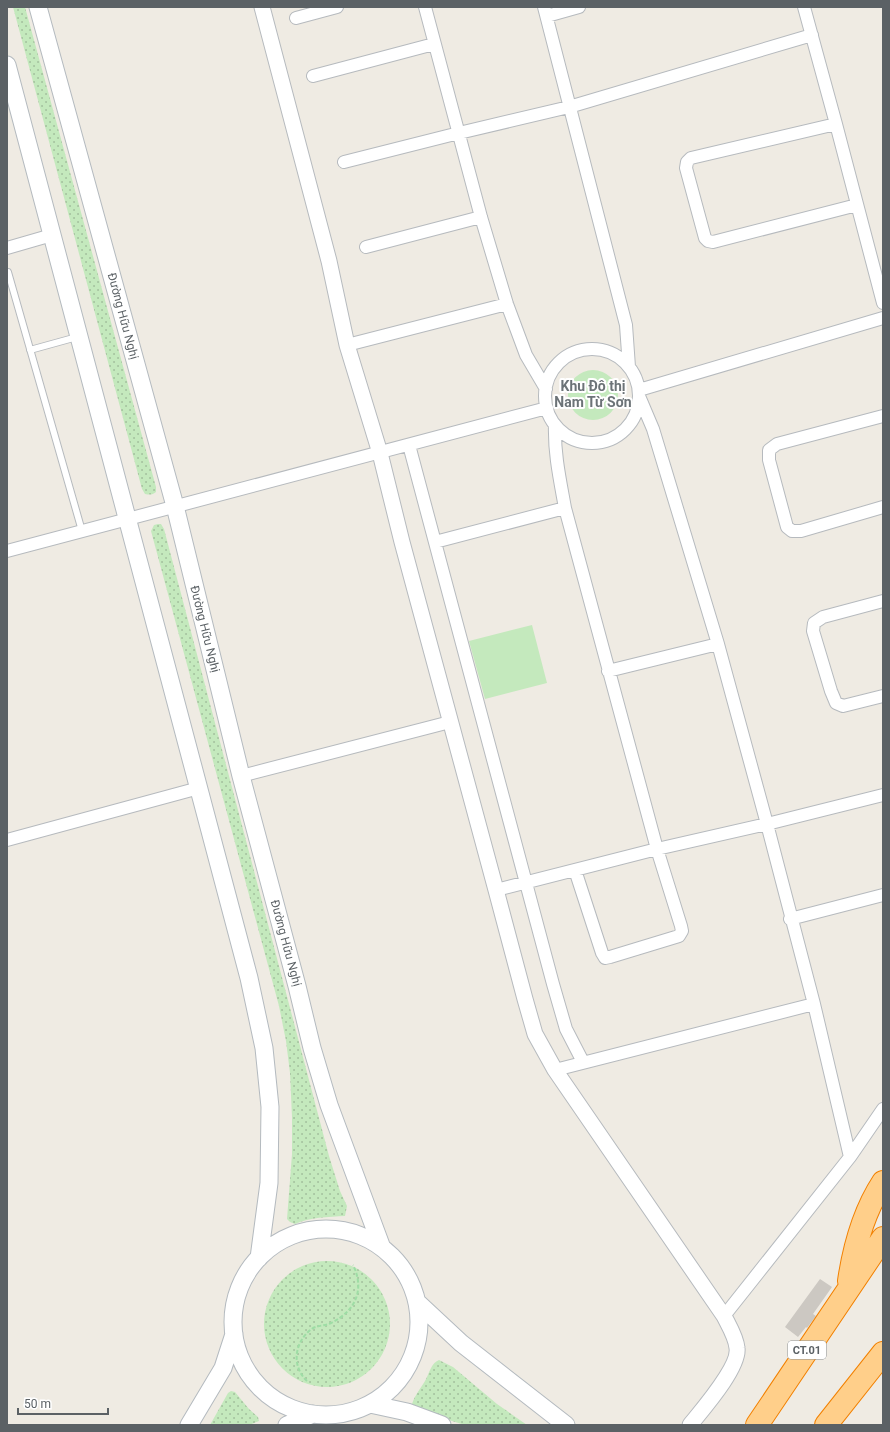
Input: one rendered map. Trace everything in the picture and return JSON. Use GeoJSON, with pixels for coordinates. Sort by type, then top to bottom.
{"type":"FeatureCollection","features":[{"type":"Feature","properties":{"kind":"highway","name":"CT.01"},"geometry":{"type":"LineString","coordinates":[[847,1292],[852,1260],[865,1220],[875,1194],[883,1182]]}},
{"type":"Feature","properties":{"kind":"highway","name":"CT.01"},"geometry":{"type":"LineString","coordinates":[[757,1425],[883,1238]]}},
{"type":"Feature","properties":{"kind":"highway"},"geometry":{"type":"LineString","coordinates":[[826,1425],[883,1353]]}},
{"type":"Feature","properties":{"kind":"main road","name":"Đường Hữu Nghị"},"geometry":{"type":"LineString","coordinates":[[38,7],[175,506],[241,776],[312,1048],[329,1105],[382,1248]]}},
{"type":"Feature","properties":{"kind":"main road"},"geometry":{"type":"LineString","coordinates":[[7,65],[249,978],[264,1048],[270,1107],[270,1152],[268,1196],[259,1258]]}},
{"type":"Feature","properties":{"kind":"main road"},"geometry":{"type":"LineString","coordinates":[[325,1230],[355,1234],[382,1248],[394,1259],[410,1281],[417,1302],[419,1332],[411,1361],[394,1386],[379,1399],[346,1413],[330,1415],[313,1414],[282,1404],[262,1389],[249,1375],[238,1352],[234,1333],[234,1310],[238,1293],[245,1277],[259,1258],[268,1250],[280,1242],[309,1231],[325,1230]]}},
{"type":"Feature","properties":{"kind":"main road"},"geometry":{"type":"LineString","coordinates":[[417,1302],[461,1343],[566,1425]]}},
{"type":"Feature","properties":{"kind":"main road"},"geometry":{"type":"LineString","coordinates":[[189,1425],[223,1368],[234,1333]]}},
{"type":"Feature","properties":{"kind":"main road"},"geometry":{"type":"LineString","coordinates":[[370,1404],[407,1412],[442,1425]]}},
{"type":"Feature","properties":{"kind":"main road"},"geometry":{"type":"LineString","coordinates":[[287,1425],[313,1414]]}},
{"type":"Feature","properties":{"kind":"street"},"geometry":{"type":"LineString","coordinates":[[262,7],[329,261],[347,345],[380,453],[450,722],[535,1034],[555,1070],[724,1316],[738,1349],[735,1362],[720,1386],[690,1425]]}},
{"type":"Feature","properties":{"kind":"street"},"geometry":{"type":"LineString","coordinates":[[296,18],[337,7]]}},
{"type":"Feature","properties":{"kind":"street"},"geometry":{"type":"LineString","coordinates":[[425,7],[481,217],[507,304],[526,355],[546,389]]}},
{"type":"Feature","properties":{"kind":"street"},"geometry":{"type":"LineString","coordinates":[[579,7],[545,12],[626,325],[629,367]]}},
{"type":"Feature","properties":{"kind":"street"},"geometry":{"type":"LineString","coordinates":[[804,7],[883,303]]}},
{"type":"Feature","properties":{"kind":"street"},"geometry":{"type":"LineString","coordinates":[[344,162],[569,107],[812,35]]}},
{"type":"Feature","properties":{"kind":"street"},"geometry":{"type":"LineString","coordinates":[[313,76],[434,44]]}},
{"type":"Feature","properties":{"kind":"street"},"geometry":{"type":"LineString","coordinates":[[836,124],[691,158],[687,162],[686,168],[705,238],[708,241],[713,242],[857,205]]}},
{"type":"Feature","properties":{"kind":"street"},"geometry":{"type":"LineString","coordinates":[[366,247],[481,217]]}},
{"type":"Feature","properties":{"kind":"street"},"geometry":{"type":"LineString","coordinates":[[7,248],[52,235]]}},
{"type":"Feature","properties":{"kind":"street"},"geometry":{"type":"LineString","coordinates":[[347,345],[507,304]]}},
{"type":"Feature","properties":{"kind":"street"},"geometry":{"type":"LineString","coordinates":[[639,393],[883,318]]}},
{"type":"Feature","properties":{"kind":"street"},"geometry":{"type":"LineString","coordinates":[[639,393],[638,406],[632,422],[623,432],[609,440],[593,443],[577,441],[567,436],[555,425],[547,408],[546,389],[551,373],[562,360],[576,352],[601,350],[616,356],[629,367],[634,374],[639,393],[653,429],[718,644],[767,824],[790,920],[814,1004],[850,1157]]}},
{"type":"Feature","properties":{"kind":"street"},"geometry":{"type":"LineString","coordinates":[[7,551],[547,408]]}},
{"type":"Feature","properties":{"kind":"street"},"geometry":{"type":"LineString","coordinates":[[883,416],[777,444],[769,450],[769,460],[787,528],[792,531],[801,531],[883,507]]}},
{"type":"Feature","properties":{"kind":"street"},"geometry":{"type":"LineString","coordinates":[[555,425],[558,468],[565,508],[657,849],[682,931],[679,936],[605,958],[602,953],[575,870]]}},
{"type":"Feature","properties":{"kind":"street"},"geometry":{"type":"LineString","coordinates":[[409,445],[566,1029],[584,1062]]}},
{"type":"Feature","properties":{"kind":"street"},"geometry":{"type":"LineString","coordinates":[[435,542],[565,508]]}},
{"type":"Feature","properties":{"kind":"street"},"geometry":{"type":"LineString","coordinates":[[883,601],[823,617],[814,623],[813,631],[836,703],[843,706],[883,696]]}},
{"type":"Feature","properties":{"kind":"street"},"geometry":{"type":"LineString","coordinates":[[608,671],[718,644]]}},
{"type":"Feature","properties":{"kind":"street"},"geometry":{"type":"LineString","coordinates":[[241,776],[450,722]]}},
{"type":"Feature","properties":{"kind":"street"},"geometry":{"type":"LineString","coordinates":[[7,840],[199,788]]}},
{"type":"Feature","properties":{"kind":"street"},"geometry":{"type":"LineString","coordinates":[[496,890],[657,849],[767,824],[883,795]]}},
{"type":"Feature","properties":{"kind":"street"},"geometry":{"type":"LineString","coordinates":[[790,920],[883,895]]}},
{"type":"Feature","properties":{"kind":"street"},"geometry":{"type":"LineString","coordinates":[[555,1070],[814,1004]]}},
{"type":"Feature","properties":{"kind":"street"},"geometry":{"type":"LineString","coordinates":[[724,1316],[850,1157],[883,1109]]}},
{"type":"Feature","properties":{"kind":"lane"},"geometry":{"type":"LineString","coordinates":[[8,272],[82,531]]}},
{"type":"Feature","properties":{"kind":"lane"},"geometry":{"type":"LineString","coordinates":[[30,350],[79,337]]}},
{"type":"Feature","properties":{"kind":"path"},"geometry":{"type":"LineString","coordinates":[[307,1381],[301,1375],[297,1367],[296,1355],[299,1345],[308,1332],[341,1317],[353,1305],[359,1288],[358,1277],[353,1264]]}},
{"type":"Feature","properties":{"kind":"green space"},"geometry":{"type":"Polygon","coordinates":[[[13,7],[25,7],[156,487],[156,492],[150,495],[145,494],[142,489],[13,7]]]}},
{"type":"Feature","properties":{"kind":"green space"},"geometry":{"type":"Polygon","coordinates":[[[593,370],[603,372],[611,377],[616,385],[618,395],[616,405],[611,413],[603,418],[593,420],[583,418],[575,413],[570,405],[568,395],[570,385],[575,377],[583,372],[593,370]]]}},
{"type":"Feature","properties":{"kind":"green space"},"geometry":{"type":"Polygon","coordinates":[[[161,524],[164,529],[329,1156],[340,1191],[347,1206],[345,1216],[313,1219],[295,1224],[287,1219],[292,1154],[292,1117],[290,1073],[286,1041],[279,1006],[151,531],[154,525],[161,524]]]}},
{"type":"Feature","properties":{"kind":"green space"},"geometry":{"type":"Polygon","coordinates":[[[532,625],[547,683],[485,699],[469,641],[532,625]]]}},
{"type":"Feature","properties":{"kind":"green space"},"geometry":{"type":"Polygon","coordinates":[[[333,1261],[357,1268],[372,1279],[383,1294],[389,1312],[389,1336],[383,1354],[372,1369],[357,1380],[339,1386],[321,1387],[297,1380],[282,1369],[271,1354],[265,1336],[264,1318],[271,1294],[282,1279],[297,1268],[315,1262],[333,1261]]]}},
{"type":"Feature","properties":{"kind":"green space"},"geometry":{"type":"Polygon","coordinates":[[[439,1360],[453,1367],[497,1404],[527,1425],[465,1425],[413,1409],[412,1404],[415,1398],[432,1366],[439,1360]]]}},
{"type":"Feature","properties":{"kind":"green space"},"geometry":{"type":"Polygon","coordinates":[[[231,1391],[235,1392],[249,1409],[258,1417],[259,1421],[249,1425],[210,1425],[228,1393],[231,1391]]]}},
{"type":"Feature","properties":{"kind":"building"},"geometry":{"type":"Polygon","coordinates":[[[820,1279],[832,1287],[813,1314],[816,1316],[798,1337],[785,1327],[820,1279]]]}},
{"type":"Feature","properties":{"kind":"district","name":"Khu Đô thị Nam Từ Sơn"},"geometry":{"type":"Point","coordinates":[593,394]}}]}
